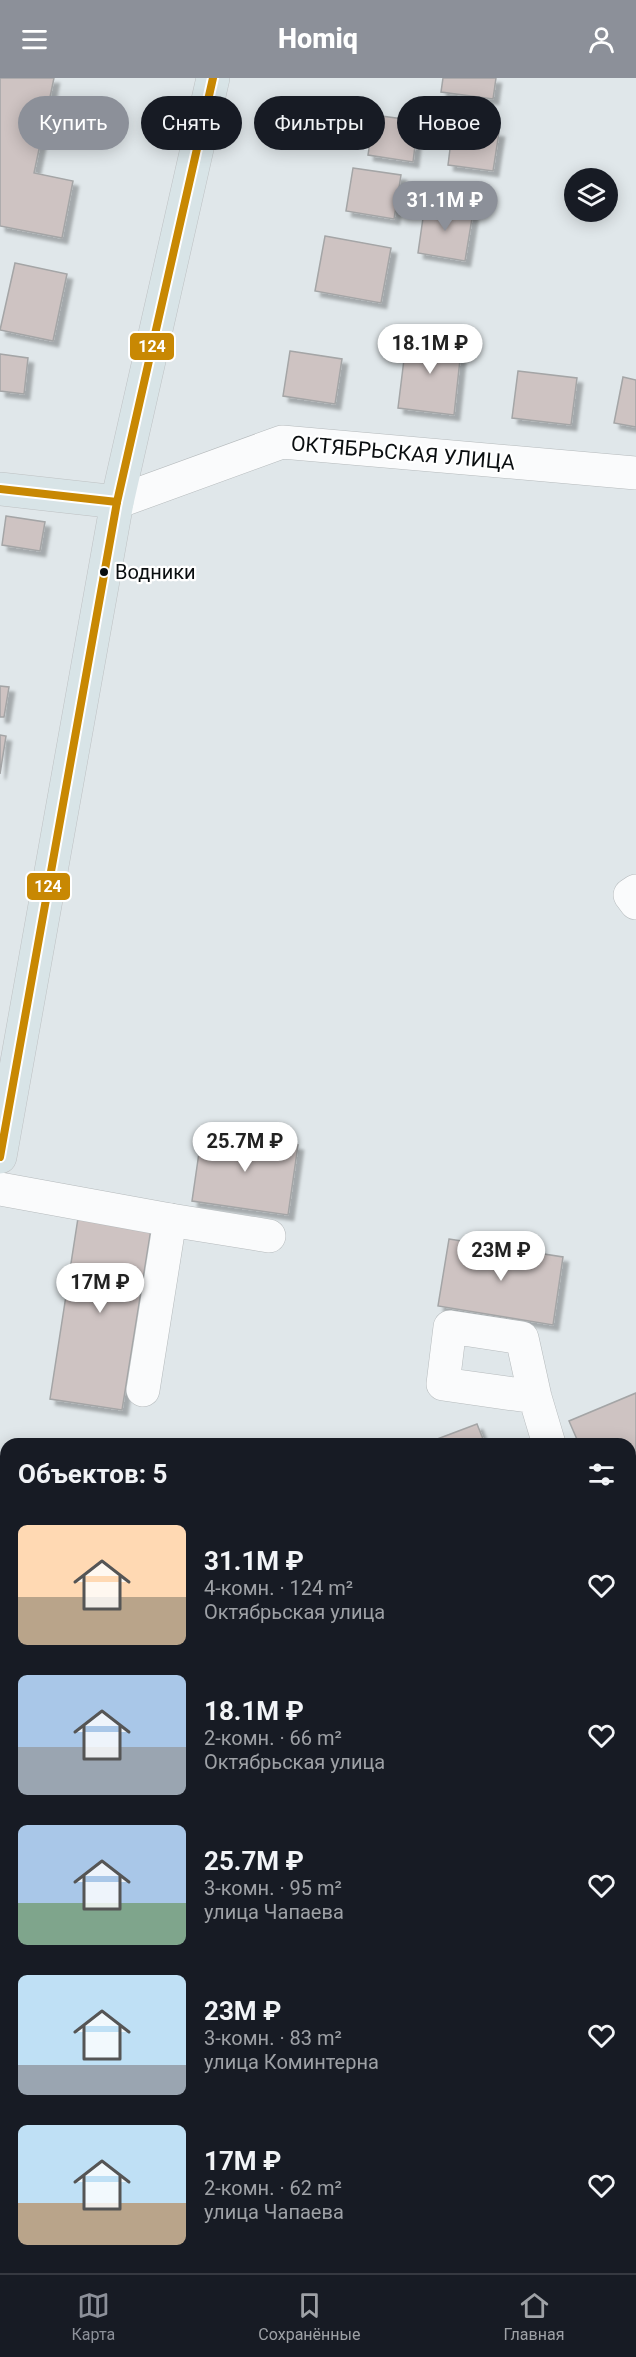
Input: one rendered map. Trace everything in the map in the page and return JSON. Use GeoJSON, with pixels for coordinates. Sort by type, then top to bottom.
{"type":"FeatureCollection","features":[{"type":"Feature","properties":{"kind":"main road"},"geometry":{"type":"LineString","coordinates":[[0,1157],[117,502],[213,78]]}},
{"type":"Feature","properties":{"kind":"main road","name":"ОКТЯБРЬСКАЯ УЛИЦА"},"geometry":{"type":"LineString","coordinates":[[0,489],[117,502]]}},
{"type":"Feature","properties":{"kind":"street","name":"ОКТЯБРЬСКАЯ УЛИЦА"},"geometry":{"type":"LineString","coordinates":[[117,502],[282,442],[636,473]]}},
{"type":"Feature","properties":{"kind":"street"},"geometry":{"type":"LineString","coordinates":[[0,1189],[270,1236]]}},
{"type":"Feature","properties":{"kind":"street"},"geometry":{"type":"LineString","coordinates":[[143,1390],[170,1220]]}},
{"type":"Feature","properties":{"kind":"street"},"geometry":{"type":"LineString","coordinates":[[535,1397],[547,1438]]}},
{"type":"Feature","properties":{"kind":"building"},"geometry":{"type":"Polygon","coordinates":[[[0,78],[54,78],[50,96],[18,96],[18,150],[39,150],[34,173],[73,181],[62,238],[0,226],[0,78]]]}},
{"type":"Feature","properties":{"kind":"building"},"geometry":{"type":"Polygon","coordinates":[[[443,78],[496,78],[493,96],[441,92],[443,78]]]}},
{"type":"Feature","properties":{"kind":"building"},"geometry":{"type":"Polygon","coordinates":[[[385,116],[397,118],[397,150],[414,150],[413,162],[368,155],[369,150],[385,150],[385,116]]]}},
{"type":"Feature","properties":{"kind":"building"},"geometry":{"type":"Polygon","coordinates":[[[450,150],[496,150],[493,171],[448,165],[450,150]]]}},
{"type":"Feature","properties":{"kind":"building"},"geometry":{"type":"Polygon","coordinates":[[[353,168],[401,175],[394,219],[346,211],[353,168]]]}},
{"type":"Feature","properties":{"kind":"building"},"geometry":{"type":"Polygon","coordinates":[[[425,204],[473,212],[465,261],[418,253],[425,204]]]}},
{"type":"Feature","properties":{"kind":"building"},"geometry":{"type":"Polygon","coordinates":[[[325,236],[391,248],[381,303],[315,291],[325,236]]]}},
{"type":"Feature","properties":{"kind":"building"},"geometry":{"type":"Polygon","coordinates":[[[15,263],[67,274],[53,341],[0,330],[15,263]]]}},
{"type":"Feature","properties":{"kind":"building"},"geometry":{"type":"Polygon","coordinates":[[[407,335],[462,341],[454,415],[398,408],[407,335]]]}},
{"type":"Feature","properties":{"kind":"building"},"geometry":{"type":"Polygon","coordinates":[[[290,351],[342,359],[335,404],[283,396],[290,351]]]}},
{"type":"Feature","properties":{"kind":"building"},"geometry":{"type":"Polygon","coordinates":[[[0,354],[28,358],[24,394],[0,391],[0,354]]]}},
{"type":"Feature","properties":{"kind":"building"},"geometry":{"type":"Polygon","coordinates":[[[518,371],[577,378],[571,425],[512,418],[518,371]]]}},
{"type":"Feature","properties":{"kind":"building"},"geometry":{"type":"Polygon","coordinates":[[[623,377],[636,380],[636,427],[614,423],[623,377]]]}},
{"type":"Feature","properties":{"kind":"building"},"geometry":{"type":"Polygon","coordinates":[[[6,516],[45,522],[40,551],[2,545],[6,516]]]}},
{"type":"Feature","properties":{"kind":"building"},"geometry":{"type":"Polygon","coordinates":[[[0,686],[9,687],[4,717],[0,717],[0,686]]]}},
{"type":"Feature","properties":{"kind":"building"},"geometry":{"type":"Polygon","coordinates":[[[0,735],[6,736],[0,774],[0,735]]]}},
{"type":"Feature","properties":{"kind":"building"},"geometry":{"type":"Polygon","coordinates":[[[202,1132],[298,1145],[288,1215],[192,1201],[202,1132]]]}},
{"type":"Feature","properties":{"kind":"building"},"geometry":{"type":"Polygon","coordinates":[[[78,1218],[151,1229],[122,1410],[50,1399],[78,1218]]]}},
{"type":"Feature","properties":{"kind":"building"},"geometry":{"type":"Polygon","coordinates":[[[449,1239],[563,1257],[553,1325],[438,1306],[449,1239]]]}},
{"type":"Feature","properties":{"kind":"building"},"geometry":{"type":"Polygon","coordinates":[[[636,1393],[636,1438],[576,1438],[569,1421],[636,1393]]]}},
{"type":"Feature","properties":{"kind":"building"},"geometry":{"type":"Polygon","coordinates":[[[477,1424],[483,1438],[440,1438],[477,1424]]]}},
{"type":"Feature","properties":{"kind":"transit line","name":"124"},"geometry":{"type":"LineString","coordinates":[[0,1157],[117,502],[213,78]]}},
{"type":"Feature","properties":{"kind":"transit line","name":"124"},"geometry":{"type":"LineString","coordinates":[[0,489],[117,502]]}},
{"type":"Feature","properties":{"kind":"place","name":"Водники"},"geometry":{"type":"Point","coordinates":[104,572]}}]}
